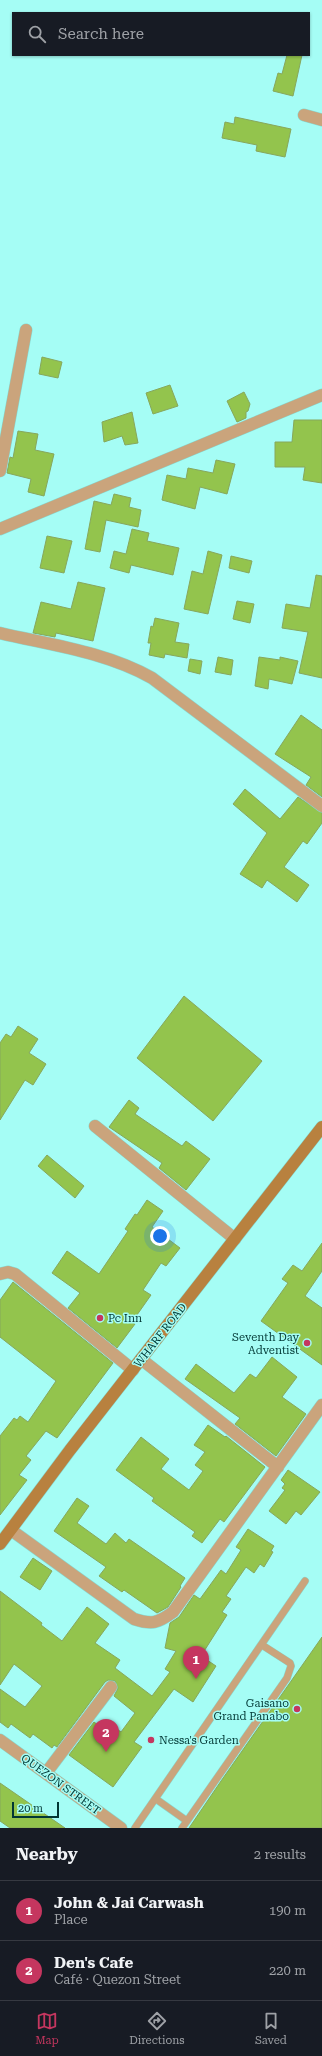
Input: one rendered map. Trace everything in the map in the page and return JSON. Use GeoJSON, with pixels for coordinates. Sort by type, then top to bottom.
{"type":"FeatureCollection","features":[{"type":"Feature","properties":{"kind":"main road","name":"WHARF ROAD"},"geometry":{"type":"LineString","coordinates":[[0,1544],[132,1370],[322,1126]]}},
{"type":"Feature","properties":{"kind":"street"},"geometry":{"type":"LineString","coordinates":[[304,115],[322,120]]}},
{"type":"Feature","properties":{"kind":"street"},"geometry":{"type":"LineString","coordinates":[[0,471],[4,425],[26,330]]}},
{"type":"Feature","properties":{"kind":"street"},"geometry":{"type":"LineString","coordinates":[[0,529],[322,395]]}},
{"type":"Feature","properties":{"kind":"street"},"geometry":{"type":"LineString","coordinates":[[0,633],[114,660],[137,669],[152,678],[322,806]]}},
{"type":"Feature","properties":{"kind":"street"},"geometry":{"type":"LineString","coordinates":[[95,1126],[235,1239]]}},
{"type":"Feature","properties":{"kind":"street"},"geometry":{"type":"LineString","coordinates":[[0,1274],[8,1272],[15,1274],[132,1370]]}},
{"type":"Feature","properties":{"kind":"street"},"geometry":{"type":"LineString","coordinates":[[141,1360],[278,1466]]}},
{"type":"Feature","properties":{"kind":"street"},"geometry":{"type":"LineString","coordinates":[[11,1530],[134,1619],[147,1624],[161,1621],[173,1612],[322,1405]]}},
{"type":"Feature","properties":{"kind":"street"},"geometry":{"type":"LineString","coordinates":[[46,1773],[110,1687]]}},
{"type":"Feature","properties":{"kind":"street","name":"QUEZON STREET"},"geometry":{"type":"LineString","coordinates":[[0,1740],[121,1828]]}},
{"type":"Feature","properties":{"kind":"lane"},"geometry":{"type":"LineString","coordinates":[[135,1828],[262,1645],[304,1581]]}},
{"type":"Feature","properties":{"kind":"lane"},"geometry":{"type":"LineString","coordinates":[[182,1828],[290,1672],[290,1663],[262,1645]]}},
{"type":"Feature","properties":{"kind":"lane"},"geometry":{"type":"LineString","coordinates":[[156,1799],[186,1821]]}},
{"type":"Feature","properties":{"kind":"building"},"geometry":{"type":"Polygon","coordinates":[[[287,56],[302,56],[293,96],[273,91],[278,73],[282,74],[287,56]]]}},
{"type":"Feature","properties":{"kind":"building"},"geometry":{"type":"Polygon","coordinates":[[[235,117],[291,129],[285,157],[256,151],[257,145],[222,138],[225,122],[234,124],[235,117]]]}},
{"type":"Feature","properties":{"kind":"building"},"geometry":{"type":"Polygon","coordinates":[[[42,357],[62,362],[58,378],[39,374],[42,357]]]}},
{"type":"Feature","properties":{"kind":"building"},"geometry":{"type":"Polygon","coordinates":[[[170,385],[178,406],[153,414],[146,393],[170,385]]]}},
{"type":"Feature","properties":{"kind":"building"},"geometry":{"type":"Polygon","coordinates":[[[244,392],[250,404],[248,411],[246,412],[246,418],[237,422],[227,401],[244,392]]]}},
{"type":"Feature","properties":{"kind":"building"},"geometry":{"type":"Polygon","coordinates":[[[132,412],[138,443],[125,445],[122,436],[104,442],[102,422],[132,412]]]}},
{"type":"Feature","properties":{"kind":"building"},"geometry":{"type":"Polygon","coordinates":[[[294,420],[322,420],[322,483],[303,480],[305,467],[275,467],[275,442],[292,442],[294,420]]]}},
{"type":"Feature","properties":{"kind":"building"},"geometry":{"type":"Polygon","coordinates":[[[18,431],[38,434],[35,450],[54,454],[44,496],[28,492],[31,479],[7,473],[10,457],[13,458],[18,431]]]}},
{"type":"Feature","properties":{"kind":"building"},"geometry":{"type":"Polygon","coordinates":[[[216,460],[235,464],[227,494],[200,487],[195,509],[162,500],[167,475],[186,479],[188,468],[213,473],[216,460]]]}},
{"type":"Feature","properties":{"kind":"building"},"geometry":{"type":"Polygon","coordinates":[[[114,494],[131,498],[129,507],[141,510],[138,527],[106,520],[100,552],[85,549],[94,501],[111,505],[114,494]]]}},
{"type":"Feature","properties":{"kind":"building"},"geometry":{"type":"Polygon","coordinates":[[[132,529],[149,533],[147,541],[179,548],[173,575],[131,565],[129,573],[110,568],[114,551],[126,554],[132,529]]]}},
{"type":"Feature","properties":{"kind":"building"},"geometry":{"type":"Polygon","coordinates":[[[47,536],[72,541],[64,573],[40,568],[47,536]]]}},
{"type":"Feature","properties":{"kind":"building"},"geometry":{"type":"Polygon","coordinates":[[[208,551],[222,555],[208,614],[184,609],[192,571],[203,574],[208,551]]]}},
{"type":"Feature","properties":{"kind":"building"},"geometry":{"type":"Polygon","coordinates":[[[231,556],[252,561],[249,573],[229,568],[231,556]]]}},
{"type":"Feature","properties":{"kind":"building"},"geometry":{"type":"Polygon","coordinates":[[[316,575],[322,576],[322,678],[299,673],[308,632],[282,628],[286,604],[310,608],[316,575]]]}},
{"type":"Feature","properties":{"kind":"building"},"geometry":{"type":"Polygon","coordinates":[[[78,582],[105,588],[93,641],[56,633],[55,637],[33,633],[41,602],[71,609],[78,582]]]}},
{"type":"Feature","properties":{"kind":"building"},"geometry":{"type":"Polygon","coordinates":[[[237,601],[254,604],[250,623],[233,619],[237,601]]]}},
{"type":"Feature","properties":{"kind":"building"},"geometry":{"type":"Polygon","coordinates":[[[155,618],[179,623],[175,642],[189,644],[187,658],[165,654],[164,658],[149,655],[151,643],[148,643],[151,626],[153,627],[155,618]]]}},
{"type":"Feature","properties":{"kind":"building"},"geometry":{"type":"Polygon","coordinates":[[[218,657],[233,660],[231,675],[215,672],[218,657]]]}},
{"type":"Feature","properties":{"kind":"building"},"geometry":{"type":"Polygon","coordinates":[[[259,657],[280,660],[280,657],[298,661],[292,684],[269,679],[268,689],[255,686],[259,657]]]}},
{"type":"Feature","properties":{"kind":"building"},"geometry":{"type":"Polygon","coordinates":[[[190,659],[202,661],[200,674],[188,671],[190,659]]]}},
{"type":"Feature","properties":{"kind":"building"},"geometry":{"type":"Polygon","coordinates":[[[301,715],[322,730],[322,797],[306,785],[311,777],[275,754],[301,715]]]}},
{"type":"Feature","properties":{"kind":"building"},"geometry":{"type":"Polygon","coordinates":[[[245,789],[280,819],[298,797],[322,813],[322,823],[307,844],[303,841],[284,867],[309,885],[297,902],[267,880],[262,888],[240,874],[267,833],[233,804],[245,789]]]}},
{"type":"Feature","properties":{"kind":"building"},"geometry":{"type":"Polygon","coordinates":[[[184,996],[262,1061],[213,1121],[137,1058],[184,996]]]}},
{"type":"Feature","properties":{"kind":"building"},"geometry":{"type":"Polygon","coordinates":[[[18,1026],[38,1039],[29,1053],[46,1064],[33,1085],[25,1080],[0,1120],[0,1043],[6,1034],[11,1037],[18,1026]]]}},
{"type":"Feature","properties":{"kind":"building"},"geometry":{"type":"Polygon","coordinates":[[[129,1100],[139,1108],[135,1114],[182,1146],[186,1141],[210,1159],[186,1190],[159,1168],[162,1163],[109,1127],[129,1100]]]}},
{"type":"Feature","properties":{"kind":"building"},"geometry":{"type":"Polygon","coordinates":[[[47,1155],[84,1186],[75,1198],[38,1166],[47,1155]]]}},
{"type":"Feature","properties":{"kind":"building"},"geometry":{"type":"Polygon","coordinates":[[[147,1200],[163,1211],[152,1227],[180,1248],[166,1266],[161,1263],[143,1290],[151,1295],[132,1322],[135,1324],[117,1348],[68,1308],[80,1293],[52,1273],[67,1251],[99,1274],[128,1231],[125,1229],[147,1200]]]}},
{"type":"Feature","properties":{"kind":"building","name":"Seventh Day Adventist"},"geometry":{"type":"Polygon","coordinates":[[[322,1243],[322,1271],[305,1296],[322,1308],[322,1365],[261,1321],[288,1283],[282,1279],[293,1265],[302,1271],[322,1243]]]}},
{"type":"Feature","properties":{"kind":"building"},"geometry":{"type":"Polygon","coordinates":[[[13,1282],[113,1363],[57,1438],[46,1431],[26,1456],[31,1460],[19,1475],[27,1480],[0,1515],[0,1436],[14,1418],[17,1420],[20,1416],[28,1422],[56,1381],[0,1337],[0,1300],[13,1282]]]}},
{"type":"Feature","properties":{"kind":"building"},"geometry":{"type":"Polygon","coordinates":[[[272,1357],[297,1377],[282,1397],[306,1414],[276,1456],[235,1424],[240,1418],[185,1379],[196,1364],[234,1393],[250,1374],[256,1378],[272,1357]]]}},
{"type":"Feature","properties":{"kind":"building"},"geometry":{"type":"Polygon","coordinates":[[[208,1425],[225,1437],[226,1436],[265,1467],[224,1522],[220,1519],[202,1543],[192,1536],[195,1532],[152,1501],[154,1498],[116,1470],[141,1437],[169,1459],[161,1469],[189,1490],[203,1471],[195,1465],[205,1452],[194,1445],[208,1425]]]}},
{"type":"Feature","properties":{"kind":"building"},"geometry":{"type":"Polygon","coordinates":[[[288,1470],[320,1492],[301,1515],[296,1511],[286,1524],[269,1511],[285,1490],[282,1488],[285,1484],[281,1480],[288,1470]]]}},
{"type":"Feature","properties":{"kind":"building"},"geometry":{"type":"Polygon","coordinates":[[[77,1498],[89,1506],[77,1523],[106,1544],[115,1533],[126,1543],[129,1539],[185,1578],[168,1607],[157,1613],[124,1590],[122,1592],[99,1576],[106,1567],[54,1531],[77,1498]]]}},
{"type":"Feature","properties":{"kind":"building"},"geometry":{"type":"Polygon","coordinates":[[[248,1529],[274,1546],[271,1551],[273,1552],[264,1567],[260,1564],[254,1573],[246,1567],[226,1596],[231,1599],[222,1612],[227,1615],[201,1656],[216,1666],[193,1702],[174,1689],[134,1742],[142,1747],[113,1787],[69,1755],[94,1722],[106,1731],[108,1728],[114,1732],[117,1729],[121,1732],[135,1713],[114,1696],[118,1688],[115,1681],[108,1680],[105,1682],[57,1747],[54,1745],[52,1748],[33,1734],[30,1738],[11,1724],[8,1728],[0,1722],[0,1689],[25,1707],[42,1686],[14,1664],[0,1685],[0,1591],[42,1623],[41,1625],[62,1641],[87,1607],[109,1624],[95,1643],[120,1660],[115,1668],[152,1696],[170,1672],[165,1669],[176,1651],[165,1648],[170,1623],[179,1617],[194,1595],[200,1599],[221,1570],[226,1574],[241,1550],[236,1547],[248,1529]]]}},
{"type":"Feature","properties":{"kind":"building"},"geometry":{"type":"Polygon","coordinates":[[[33,1558],[52,1571],[40,1590],[20,1577],[33,1558]]]}},
{"type":"Feature","properties":{"kind":"building","name":"Gaisano Grand Panabo"},"geometry":{"type":"Polygon","coordinates":[[[322,1637],[322,1828],[189,1828],[221,1781],[322,1637]]]}},
{"type":"Feature","properties":{"kind":"building"},"geometry":{"type":"Polygon","coordinates":[[[0,1783],[65,1828],[10,1828],[0,1821],[0,1783]]]}},
{"type":"Feature","properties":{"kind":"place","name":"Pc Inn"},"geometry":{"type":"Point","coordinates":[100,1318]}},
{"type":"Feature","properties":{"kind":"place","name":"Seventh Day Adventist"},"geometry":{"type":"Point","coordinates":[307,1343]}},
{"type":"Feature","properties":{"kind":"place","name":"John & Jai Carwash"},"geometry":{"type":"Point","coordinates":[196,1679]}},
{"type":"Feature","properties":{"kind":"place","name":"Gaisano Grand Panabo"},"geometry":{"type":"Point","coordinates":[297,1709]}},
{"type":"Feature","properties":{"kind":"place","name":"Nessa's Garden"},"geometry":{"type":"Point","coordinates":[151,1740]}},
{"type":"Feature","properties":{"kind":"place","name":"Den's Cafe"},"geometry":{"type":"Point","coordinates":[106,1752]}}]}
